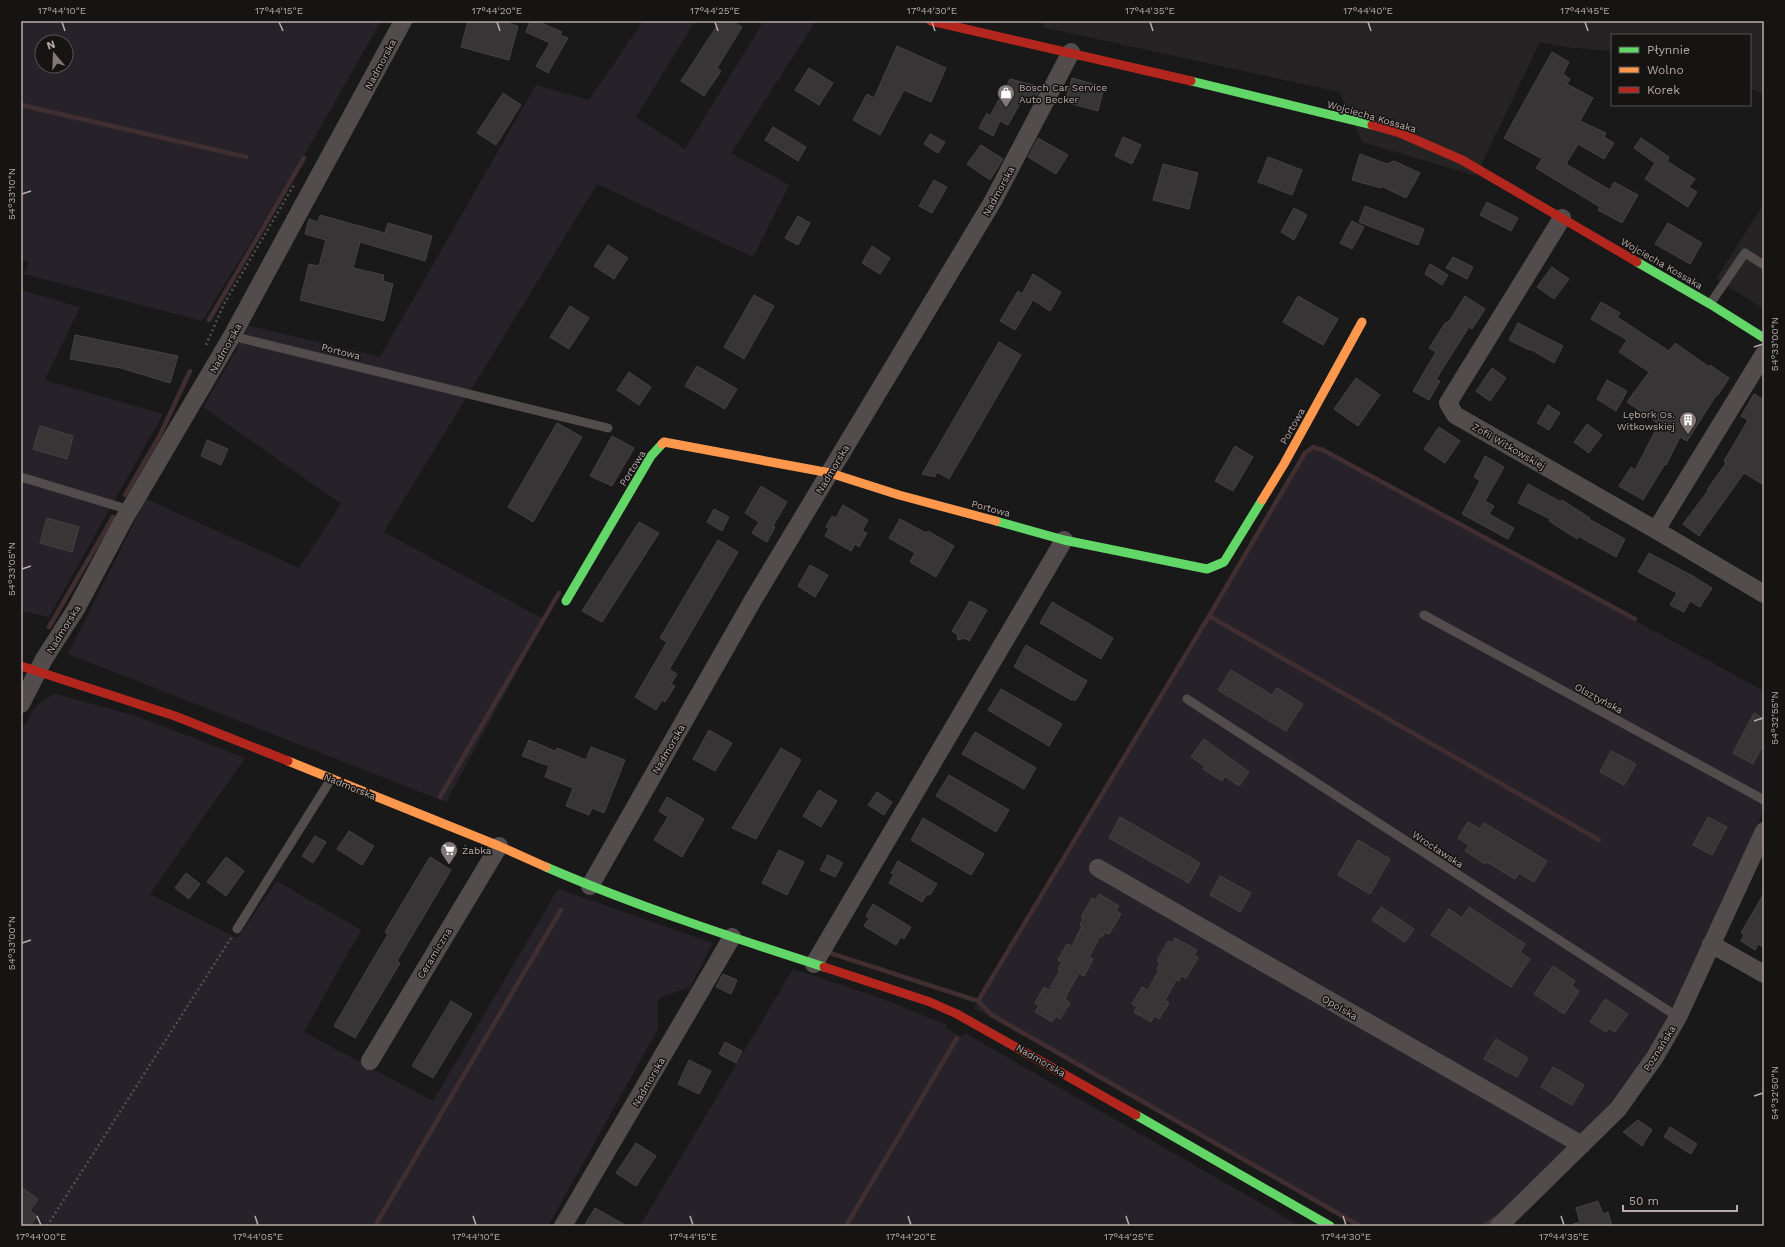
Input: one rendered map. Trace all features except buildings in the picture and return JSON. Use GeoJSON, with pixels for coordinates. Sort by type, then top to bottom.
{"type":"FeatureCollection","features":[{"type":"Feature","properties":{"kind":"street","name":"Nadmorska"},"geometry":{"type":"LineString","coordinates":[[21,704],[29,668],[76,609],[130,510],[232,336],[403,21]]}},
{"type":"Feature","properties":{"kind":"street","name":"Wojciecha Kossaka"},"geometry":{"type":"LineString","coordinates":[[931,21],[1072,52],[1358,121],[1400,133],[1462,160],[1710,304],[1764,338]]}},
{"type":"Feature","properties":{"kind":"street","name":"Nadmorska"},"geometry":{"type":"LineString","coordinates":[[590,886],[754,600],[993,201],[1072,52]]}},
{"type":"Feature","properties":{"kind":"street","name":"Zofii Witkowskiej"},"geometry":{"type":"LineString","coordinates":[[1562,218],[1448,402],[1455,415],[1656,530],[1764,594]]}},
{"type":"Feature","properties":{"kind":"street","name":"Portowa"},"geometry":{"type":"LineString","coordinates":[[566,601],[651,456],[664,442],[830,473],[899,495],[1064,540],[1207,569],[1224,562],[1284,464],[1362,322]]}},
{"type":"Feature","properties":{"kind":"street"},"geometry":{"type":"LineString","coordinates":[[1656,530],[1764,354]]}},
{"type":"Feature","properties":{"kind":"street"},"geometry":{"type":"LineString","coordinates":[[814,964],[1064,540]]}},
{"type":"Feature","properties":{"kind":"street","name":"Nadmorska"},"geometry":{"type":"LineString","coordinates":[[29,668],[175,716],[499,846],[590,886],[732,937],[930,1002],[993,1033],[1330,1226]]}},
{"type":"Feature","properties":{"kind":"street","name":"Poznańska"},"geometry":{"type":"LineString","coordinates":[[1499,1226],[1618,1109],[1655,1057],[1678,1017],[1764,831]]}},
{"type":"Feature","properties":{"kind":"street","name":"Ceramiczna"},"geometry":{"type":"LineString","coordinates":[[370,1061],[499,846]]}},
{"type":"Feature","properties":{"kind":"street","name":"Opolska"},"geometry":{"type":"LineString","coordinates":[[1098,868],[1582,1145]]}},
{"type":"Feature","properties":{"kind":"street","name":"Nadmorska"},"geometry":{"type":"LineString","coordinates":[[563,1226],[732,937]]}},
{"type":"Feature","properties":{"kind":"street"},"geometry":{"type":"LineString","coordinates":[[1711,944],[1764,974]]}},
{"type":"Feature","properties":{"kind":"lane"},"geometry":{"type":"LineString","coordinates":[[1710,304],[1745,253],[1764,265]]}},
{"type":"Feature","properties":{"kind":"lane","name":"Portowa"},"geometry":{"type":"LineString","coordinates":[[232,336],[608,428]]}},
{"type":"Feature","properties":{"kind":"lane"},"geometry":{"type":"LineString","coordinates":[[21,477],[130,510]]}},
{"type":"Feature","properties":{"kind":"lane","name":"Olsztyńska"},"geometry":{"type":"LineString","coordinates":[[1424,615],[1764,800]]}},
{"type":"Feature","properties":{"kind":"lane","name":"Wrocławska"},"geometry":{"type":"LineString","coordinates":[[1187,699],[1678,1017]]}},
{"type":"Feature","properties":{"kind":"lane"},"geometry":{"type":"LineString","coordinates":[[237,929],[331,778]]}},
{"type":"Feature","properties":{"kind":"path"},"geometry":{"type":"LineString","coordinates":[[47,1226],[237,929]]}},
{"type":"Feature","properties":{"kind":"shaded area"},"geometry":{"type":"Polygon","coordinates":[[[21,21],[381,21],[308,149],[202,321],[24,274],[29,262],[21,260],[21,21]]]}},
{"type":"Feature","properties":{"kind":"shaded area"},"geometry":{"type":"Polygon","coordinates":[[[643,21],[695,21],[636,117],[685,149],[764,21],[806,21],[814,24],[731,153],[789,185],[753,257],[597,184],[384,532],[545,620],[446,802],[68,654],[146,499],[299,568],[341,504],[203,407],[236,351],[247,325],[380,357],[536,85],[589,100],[643,21]]]}},
{"type":"Feature","properties":{"kind":"shaded area"},"geometry":{"type":"Polygon","coordinates":[[[1043,21],[1764,21],[1764,95],[1751,88],[1751,34],[1611,34],[1611,51],[1573,48],[1540,42],[1476,176],[1362,142],[1339,92],[1042,27],[1043,21]]]}},
{"type":"Feature","properties":{"kind":"shaded area"},"geometry":{"type":"Polygon","coordinates":[[[1764,203],[1764,309],[1716,279],[1764,203]]]}},
{"type":"Feature","properties":{"kind":"shaded area"},"geometry":{"type":"Polygon","coordinates":[[[21,290],[80,307],[45,380],[163,414],[49,617],[21,611],[21,290]]]}},
{"type":"Feature","properties":{"kind":"shaded area"},"geometry":{"type":"Polygon","coordinates":[[[1313,447],[1323,450],[1764,691],[1764,810],[1669,1014],[1643,1059],[1602,1115],[1489,1226],[1355,1226],[974,1008],[1305,453],[1313,447]]]}},
{"type":"Feature","properties":{"kind":"shaded area"},"geometry":{"type":"Polygon","coordinates":[[[56,694],[136,716],[245,758],[150,894],[237,938],[277,881],[361,930],[304,1032],[433,1101],[558,889],[713,943],[690,987],[658,998],[658,1029],[548,1226],[21,1226],[21,731],[35,708],[49,696],[56,694]]]}},
{"type":"Feature","properties":{"kind":"shaded area"},"geometry":{"type":"Polygon","coordinates":[[[793,969],[883,999],[947,1025],[946,1028],[962,1037],[965,1033],[1300,1226],[640,1226],[793,969]]]}},
{"type":"Feature","properties":{"kind":"waterway"},"geometry":{"type":"LineString","coordinates":[[21,105],[246,157]]}},
{"type":"Feature","properties":{"kind":"waterway"},"geometry":{"type":"LineString","coordinates":[[209,320],[304,158]]}},
{"type":"Feature","properties":{"kind":"waterway"},"geometry":{"type":"LineString","coordinates":[[125,495],[159,437],[190,371]]}},
{"type":"Feature","properties":{"kind":"waterway"},"geometry":{"type":"LineString","coordinates":[[978,1001],[1305,453],[1313,447],[1323,450],[1635,619]]}},
{"type":"Feature","properties":{"kind":"waterway"},"geometry":{"type":"LineString","coordinates":[[49,627],[113,517]]}},
{"type":"Feature","properties":{"kind":"waterway"},"geometry":{"type":"LineString","coordinates":[[440,797],[559,593]]}},
{"type":"Feature","properties":{"kind":"waterway"},"geometry":{"type":"LineString","coordinates":[[1209,616],[1599,840]]}},
{"type":"Feature","properties":{"kind":"waterway"},"geometry":{"type":"LineString","coordinates":[[375,1226],[561,910]]}},
{"type":"Feature","properties":{"kind":"waterway"},"geometry":{"type":"LineString","coordinates":[[827,952],[978,1001],[992,1015],[1360,1226]]}},
{"type":"Feature","properties":{"kind":"waterway"},"geometry":{"type":"LineString","coordinates":[[846,1226],[957,1038]]}},
{"type":"Feature","properties":{"kind":"waterway"},"geometry":{"type":"LineString","coordinates":[[1484,1226],[1497,1217]]}},
{"type":"Feature","properties":{"kind":"traffic: fast"},"geometry":{"type":"LineString","coordinates":[[1191,81],[1372,125]]}},
{"type":"Feature","properties":{"kind":"traffic: fast"},"geometry":{"type":"LineString","coordinates":[[1637,262],[1710,304],[1764,338]]}},
{"type":"Feature","properties":{"kind":"traffic: fast"},"geometry":{"type":"LineString","coordinates":[[566,601],[651,456],[662,444]]}},
{"type":"Feature","properties":{"kind":"traffic: fast"},"geometry":{"type":"LineString","coordinates":[[996,521],[1064,540],[1207,569],[1224,562],[1262,500]]}},
{"type":"Feature","properties":{"kind":"traffic: fast"},"geometry":{"type":"LineString","coordinates":[[546,867],[649,908],[824,967]]}},
{"type":"Feature","properties":{"kind":"traffic: fast"},"geometry":{"type":"LineString","coordinates":[[1136,1115],[1330,1226]]}},
{"type":"Feature","properties":{"kind":"traffic: slow"},"geometry":{"type":"LineString","coordinates":[[1262,500],[1284,464],[1362,322]]}},
{"type":"Feature","properties":{"kind":"traffic: slow"},"geometry":{"type":"LineString","coordinates":[[662,444],[664,442],[830,473],[899,495],[996,521]]}},
{"type":"Feature","properties":{"kind":"traffic: slow"},"geometry":{"type":"LineString","coordinates":[[288,761],[499,846],[546,867]]}},
{"type":"Feature","properties":{"kind":"traffic: jam"},"geometry":{"type":"LineString","coordinates":[[931,21],[1191,81]]}},
{"type":"Feature","properties":{"kind":"traffic: jam"},"geometry":{"type":"LineString","coordinates":[[1372,125],[1400,133],[1462,160],[1637,262]]}},
{"type":"Feature","properties":{"kind":"traffic: jam"},"geometry":{"type":"LineString","coordinates":[[21,666],[175,716],[288,761]]}},
{"type":"Feature","properties":{"kind":"traffic: jam"},"geometry":{"type":"LineString","coordinates":[[824,967],[930,1002],[957,1014],[1136,1115]]}},
{"type":"Feature","properties":{"kind":"place","name":"Bosch Car Service Auto Becker"},"geometry":{"type":"Point","coordinates":[1006,108]}},
{"type":"Feature","properties":{"kind":"place","name":"Lębork Os. Witkowskiej"},"geometry":{"type":"Point","coordinates":[1688,435]}},
{"type":"Feature","properties":{"kind":"place","name":"Żabka"},"geometry":{"type":"Point","coordinates":[449,865]}}]}
